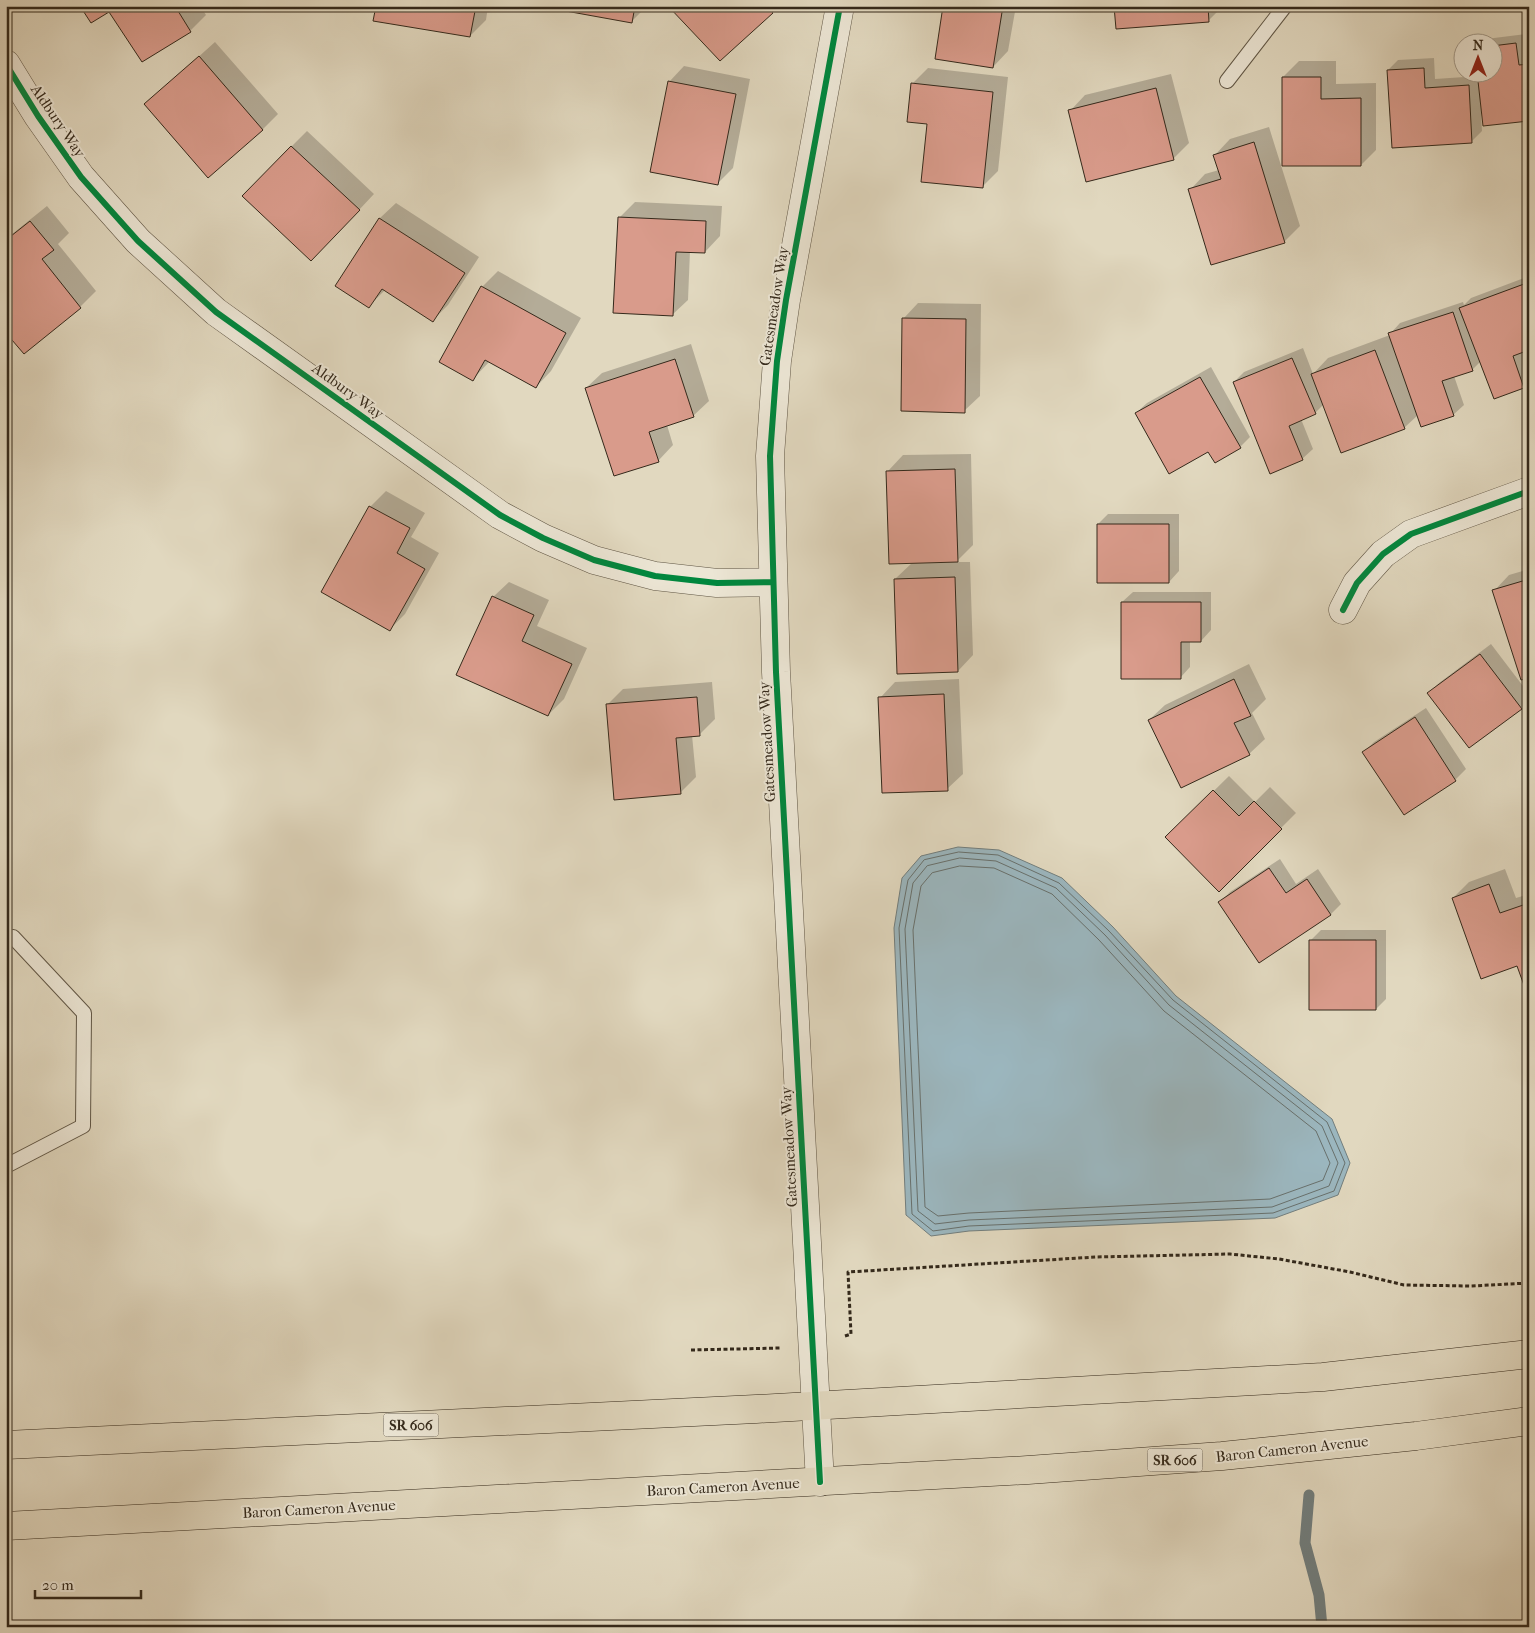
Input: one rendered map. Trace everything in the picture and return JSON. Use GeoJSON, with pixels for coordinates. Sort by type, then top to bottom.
{"type":"FeatureCollection","features":[{"type":"Feature","properties":{"kind":"main road","name":"SR 606"},"geometry":{"type":"LineString","coordinates":[[6,1445],[1322,1377],[1529,1354]]}},
{"type":"Feature","properties":{"kind":"main road","name":"Baron Cameron Avenue"},"geometry":{"type":"LineString","coordinates":[[6,1526],[1028,1470],[1222,1456],[1406,1437],[1529,1421]]}},
{"type":"Feature","properties":{"kind":"street","name":"Gatesmeadow Way"},"geometry":{"type":"LineString","coordinates":[[820,1482],[776,672],[770,456],[777,361],[786,300],[840,6]]}},
{"type":"Feature","properties":{"kind":"street","name":"Aldbury Way"},"geometry":{"type":"LineString","coordinates":[[6,64],[38,116],[81,177],[138,241],[216,312],[500,515],[543,538],[594,560],[655,576],[717,583],[772,582]]}},
{"type":"Feature","properties":{"kind":"street"},"geometry":{"type":"LineString","coordinates":[[1343,610],[1357,583],[1383,554],[1411,534],[1529,491]]}},
{"type":"Feature","properties":{"kind":"lane"},"geometry":{"type":"LineString","coordinates":[[1227,81],[1285,6]]}},
{"type":"Feature","properties":{"kind":"lane"},"geometry":{"type":"LineString","coordinates":[[6,1166],[83,1126],[84,1013],[13,937]]}},
{"type":"Feature","properties":{"kind":"path"},"geometry":{"type":"LineString","coordinates":[[691,1350],[812,1346],[851,1334],[848,1272],[1096,1257],[1230,1254],[1279,1259],[1350,1272],[1404,1285],[1471,1286],[1529,1283]]}},
{"type":"Feature","properties":{"kind":"water"},"geometry":{"type":"Polygon","coordinates":[[[958,847],[999,850],[1062,878],[1113,927],[1176,996],[1332,1119],[1350,1163],[1338,1195],[1275,1218],[969,1231],[931,1236],[906,1215],[894,928],[902,878],[921,856],[958,847]]]}},
{"type":"Feature","properties":{"kind":"building"},"geometry":{"type":"Polygon","coordinates":[[[80,6],[175,6],[191,32],[142,62],[109,12],[91,23],[80,6]]]}},
{"type":"Feature","properties":{"kind":"building"},"geometry":{"type":"Polygon","coordinates":[[[376,6],[476,6],[470,37],[373,21],[376,6]]]}},
{"type":"Feature","properties":{"kind":"building"},"geometry":{"type":"Polygon","coordinates":[[[538,6],[635,6],[632,23],[538,6]]]}},
{"type":"Feature","properties":{"kind":"building"},"geometry":{"type":"Polygon","coordinates":[[[668,6],[767,6],[773,13],[720,61],[668,6]]]}},
{"type":"Feature","properties":{"kind":"building"},"geometry":{"type":"Polygon","coordinates":[[[943,6],[1003,6],[993,68],[935,59],[943,6]]]}},
{"type":"Feature","properties":{"kind":"building"},"geometry":{"type":"Polygon","coordinates":[[[1114,6],[1208,6],[1209,22],[1116,29],[1114,6]]]}},
{"type":"Feature","properties":{"kind":"building"},"geometry":{"type":"Polygon","coordinates":[[[1516,43],[1519,65],[1529,64],[1529,121],[1483,126],[1478,82],[1502,82],[1502,45],[1516,43]]]}},
{"type":"Feature","properties":{"kind":"building"},"geometry":{"type":"Polygon","coordinates":[[[199,56],[263,130],[208,178],[144,104],[199,56]]]}},
{"type":"Feature","properties":{"kind":"building"},"geometry":{"type":"Polygon","coordinates":[[[1424,68],[1425,88],[1469,85],[1472,143],[1392,148],[1387,70],[1424,68]]]}},
{"type":"Feature","properties":{"kind":"building"},"geometry":{"type":"Polygon","coordinates":[[[1282,77],[1321,77],[1321,99],[1361,98],[1361,166],[1282,166],[1282,77]]]}},
{"type":"Feature","properties":{"kind":"building"},"geometry":{"type":"Polygon","coordinates":[[[668,81],[736,94],[718,185],[650,172],[668,81]]]}},
{"type":"Feature","properties":{"kind":"building"},"geometry":{"type":"Polygon","coordinates":[[[911,83],[993,92],[983,188],[921,182],[927,124],[907,122],[911,83]]]}},
{"type":"Feature","properties":{"kind":"building"},"geometry":{"type":"Polygon","coordinates":[[[1156,88],[1174,160],[1086,182],[1068,110],[1156,88]]]}},
{"type":"Feature","properties":{"kind":"building"},"geometry":{"type":"Polygon","coordinates":[[[1254,142],[1285,243],[1211,265],[1188,189],[1221,179],[1213,155],[1254,142]]]}},
{"type":"Feature","properties":{"kind":"building"},"geometry":{"type":"Polygon","coordinates":[[[291,146],[360,210],[311,261],[242,196],[291,146]]]}},
{"type":"Feature","properties":{"kind":"building"},"geometry":{"type":"Polygon","coordinates":[[[618,217],[706,221],[705,253],[676,252],[673,316],[613,313],[618,217]]]}},
{"type":"Feature","properties":{"kind":"building"},"geometry":{"type":"Polygon","coordinates":[[[379,218],[465,273],[433,322],[382,289],[369,308],[335,286],[379,218]]]}},
{"type":"Feature","properties":{"kind":"building"},"geometry":{"type":"Polygon","coordinates":[[[30,221],[54,250],[42,259],[81,308],[24,354],[6,333],[6,240],[30,221]]]}},
{"type":"Feature","properties":{"kind":"building"},"geometry":{"type":"Polygon","coordinates":[[[1524,284],[1529,297],[1529,350],[1513,356],[1524,388],[1494,399],[1459,308],[1524,284]]]}},
{"type":"Feature","properties":{"kind":"building"},"geometry":{"type":"Polygon","coordinates":[[[481,286],[566,333],[536,388],[485,360],[473,381],[439,362],[481,286]]]}},
{"type":"Feature","properties":{"kind":"building"},"geometry":{"type":"Polygon","coordinates":[[[1453,312],[1473,371],[1442,381],[1454,416],[1421,427],[1388,333],[1453,312]]]}},
{"type":"Feature","properties":{"kind":"building"},"geometry":{"type":"Polygon","coordinates":[[[902,318],[966,319],[965,413],[901,411],[902,318]]]}},
{"type":"Feature","properties":{"kind":"building"},"geometry":{"type":"Polygon","coordinates":[[[1375,350],[1405,429],[1341,453],[1311,374],[1375,350]]]}},
{"type":"Feature","properties":{"kind":"building"},"geometry":{"type":"Polygon","coordinates":[[[1292,358],[1316,414],[1289,426],[1303,460],[1270,474],[1233,382],[1292,358]]]}},
{"type":"Feature","properties":{"kind":"building"},"geometry":{"type":"Polygon","coordinates":[[[675,359],[694,417],[649,432],[659,462],[614,476],[585,388],[675,359]]]}},
{"type":"Feature","properties":{"kind":"building"},"geometry":{"type":"Polygon","coordinates":[[[1200,377],[1241,448],[1215,463],[1208,452],[1169,474],[1135,413],[1200,377]]]}},
{"type":"Feature","properties":{"kind":"building"},"geometry":{"type":"Polygon","coordinates":[[[955,469],[958,562],[889,564],[886,471],[955,469]]]}},
{"type":"Feature","properties":{"kind":"building"},"geometry":{"type":"Polygon","coordinates":[[[369,506],[410,528],[397,553],[425,569],[390,631],[321,592],[369,506]]]}},
{"type":"Feature","properties":{"kind":"building"},"geometry":{"type":"Polygon","coordinates":[[[1097,524],[1169,524],[1169,583],[1097,583],[1097,524]]]}},
{"type":"Feature","properties":{"kind":"building"},"geometry":{"type":"Polygon","coordinates":[[[955,577],[958,672],[897,674],[894,579],[955,577]]]}},
{"type":"Feature","properties":{"kind":"building"},"geometry":{"type":"Polygon","coordinates":[[[1526,580],[1529,589],[1529,678],[1521,680],[1492,590],[1526,580]]]}},
{"type":"Feature","properties":{"kind":"building"},"geometry":{"type":"Polygon","coordinates":[[[492,596],[534,615],[522,641],[572,664],[548,716],[456,675],[492,596]]]}},
{"type":"Feature","properties":{"kind":"building"},"geometry":{"type":"Polygon","coordinates":[[[1121,602],[1201,602],[1201,642],[1181,642],[1181,679],[1121,679],[1121,602]]]}},
{"type":"Feature","properties":{"kind":"building"},"geometry":{"type":"Polygon","coordinates":[[[1480,654],[1522,709],[1469,748],[1427,693],[1480,654]]]}},
{"type":"Feature","properties":{"kind":"building"},"geometry":{"type":"Polygon","coordinates":[[[1234,679],[1251,716],[1234,723],[1250,755],[1181,788],[1148,720],[1234,679]]]}},
{"type":"Feature","properties":{"kind":"building"},"geometry":{"type":"Polygon","coordinates":[[[944,694],[948,791],[882,793],[878,697],[944,694]]]}},
{"type":"Feature","properties":{"kind":"building"},"geometry":{"type":"Polygon","coordinates":[[[697,697],[700,736],[676,738],[681,794],[614,800],[606,704],[697,697]]]}},
{"type":"Feature","properties":{"kind":"building"},"geometry":{"type":"Polygon","coordinates":[[[1415,717],[1456,781],[1404,815],[1362,752],[1415,717]]]}},
{"type":"Feature","properties":{"kind":"building"},"geometry":{"type":"Polygon","coordinates":[[[1213,790],[1239,816],[1254,801],[1282,829],[1219,892],[1165,837],[1213,790]]]}},
{"type":"Feature","properties":{"kind":"building"},"geometry":{"type":"Polygon","coordinates":[[[1269,868],[1286,893],[1307,879],[1331,915],[1259,963],[1218,902],[1269,868]]]}},
{"type":"Feature","properties":{"kind":"building"},"geometry":{"type":"Polygon","coordinates":[[[1489,884],[1500,913],[1529,903],[1529,999],[1517,966],[1481,979],[1452,898],[1489,884]]]}},
{"type":"Feature","properties":{"kind":"building"},"geometry":{"type":"Polygon","coordinates":[[[1309,940],[1376,940],[1376,1010],[1309,1010],[1309,940]]]}},
{"type":"Feature","properties":{"kind":"waterway"},"geometry":{"type":"LineString","coordinates":[[1309,1495],[1305,1543],[1319,1595],[1322,1627]]}},
{"type":"Feature","properties":{"kind":"cycle path"},"geometry":{"type":"LineString","coordinates":[[820,1482],[776,672],[770,456],[777,361],[786,300],[840,6]]}},
{"type":"Feature","properties":{"kind":"cycle path"},"geometry":{"type":"LineString","coordinates":[[6,64],[38,116],[81,177],[138,241],[216,312],[500,515],[543,538],[594,560],[655,576],[717,583],[772,582]]}},
{"type":"Feature","properties":{"kind":"cycle path"},"geometry":{"type":"LineString","coordinates":[[1343,610],[1357,583],[1383,554],[1411,534],[1529,491]]}}]}
